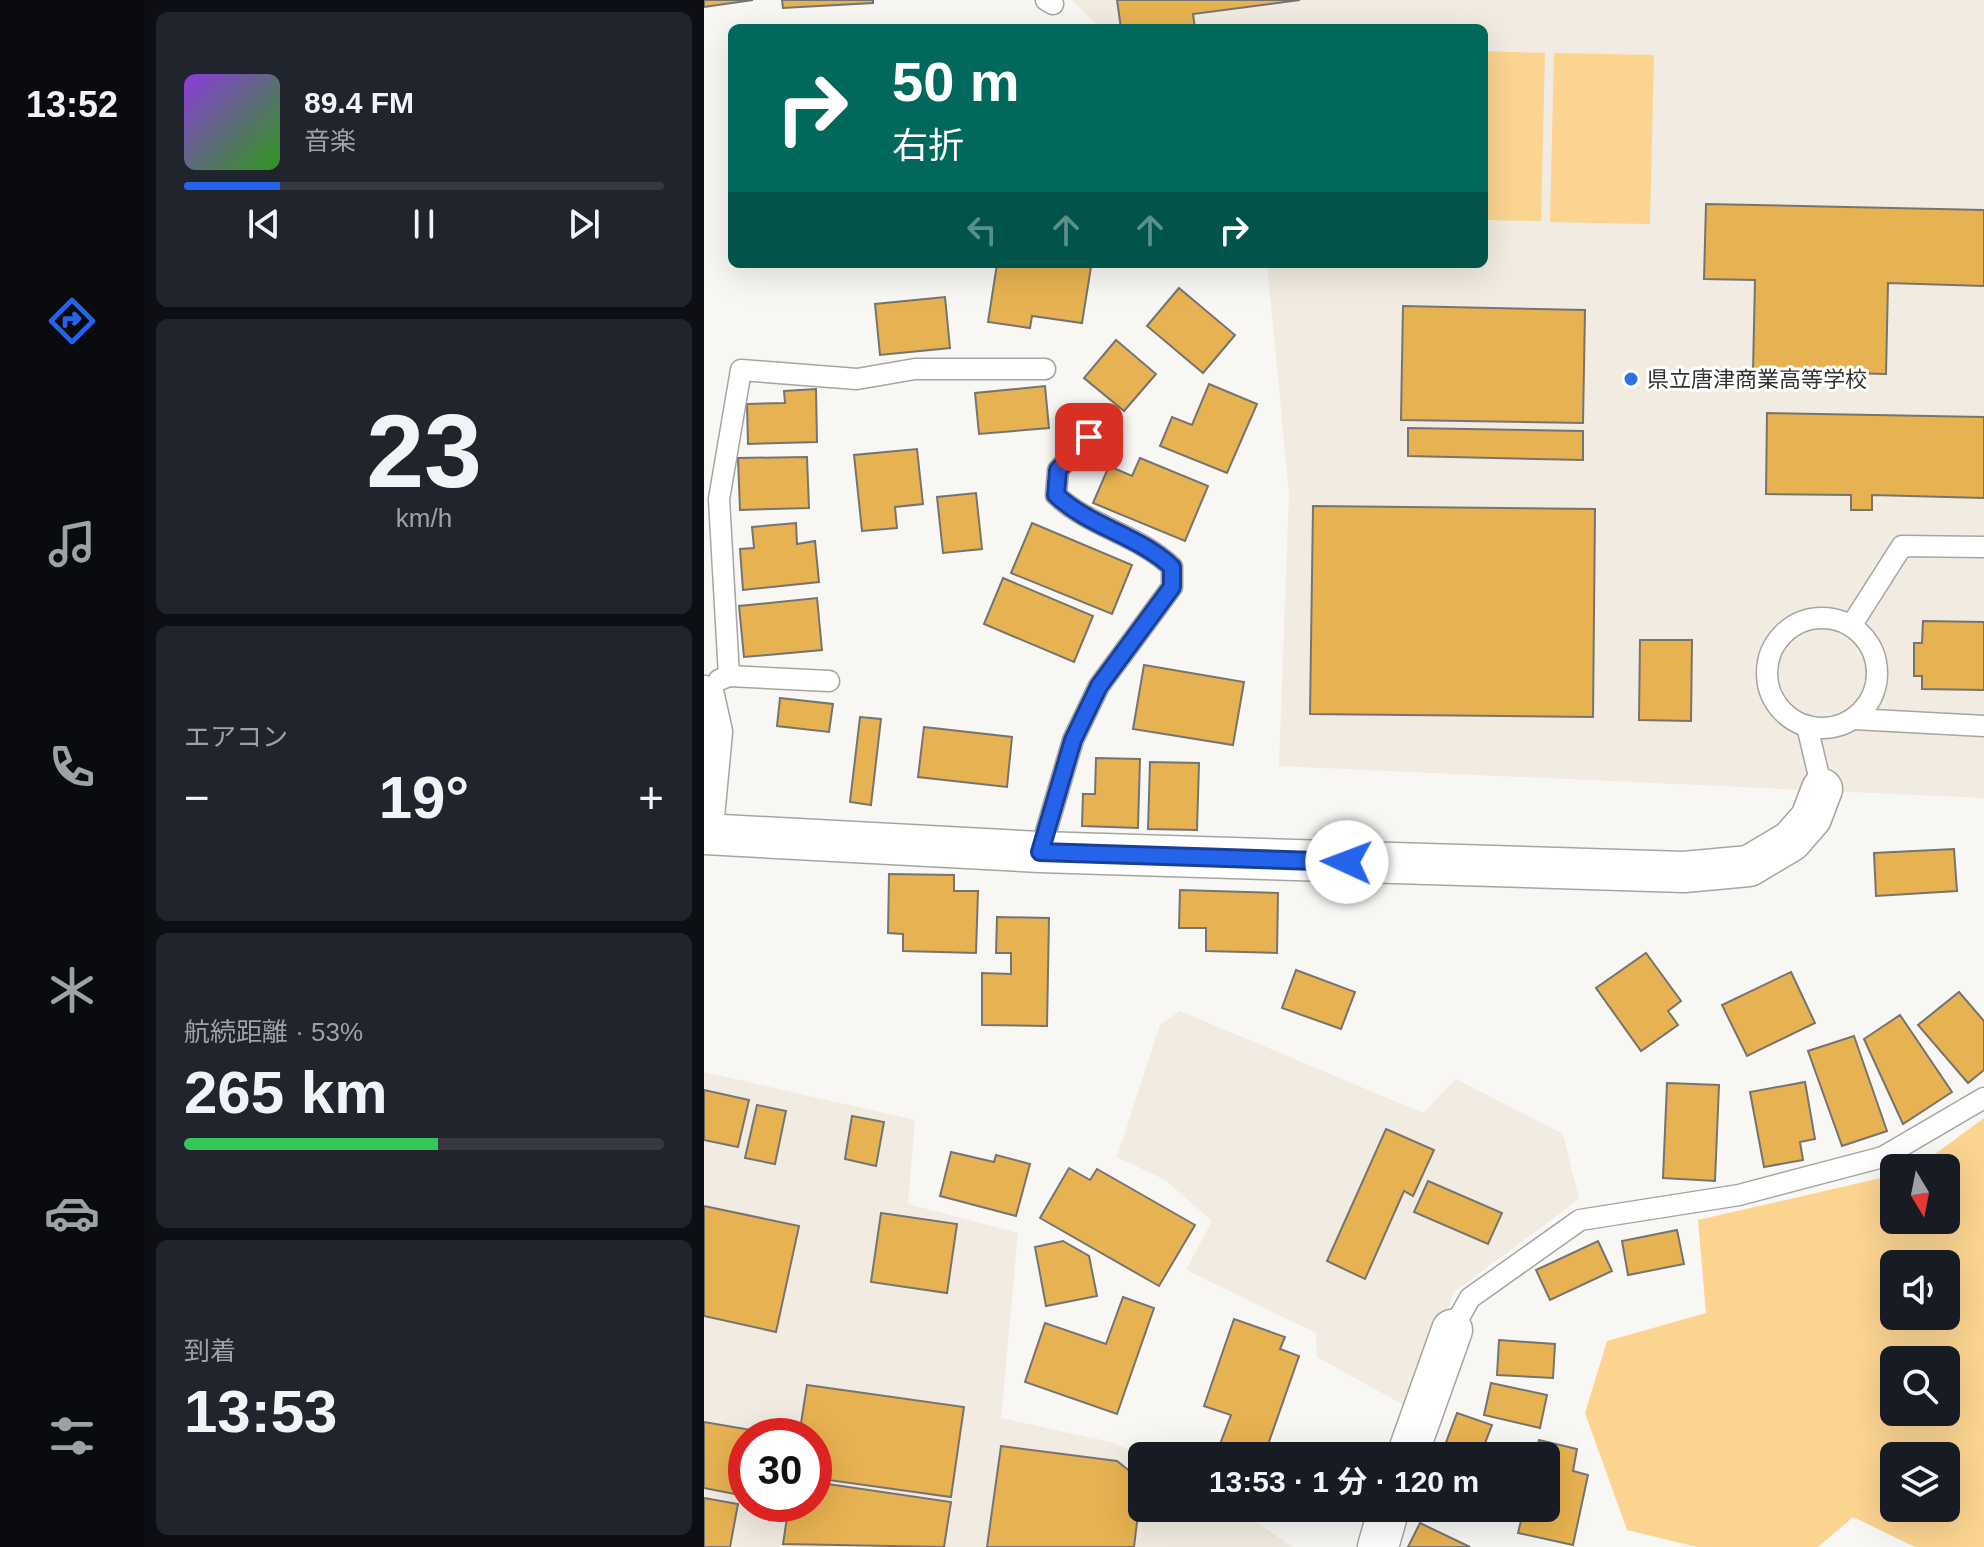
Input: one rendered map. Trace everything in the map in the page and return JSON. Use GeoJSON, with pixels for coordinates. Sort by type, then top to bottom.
{"type":"FeatureCollection","features":[{"type":"Feature","properties":{"kind":"street"},"geometry":{"type":"LineString","coordinates":[[704,817],[716,686]]}},
{"type":"Feature","properties":{"kind":"street"},"geometry":{"type":"LineString","coordinates":[[704,834],[1040,852],[1684,872],[1749,866],[1791,841],[1811,818],[1822,789]]}},
{"type":"Feature","properties":{"kind":"street"},"geometry":{"type":"LineString","coordinates":[[1412,1442],[1452,1330]]}},
{"type":"Feature","properties":{"kind":"street"},"geometry":{"type":"LineString","coordinates":[[1378,1547],[1385,1522]]}},
{"type":"Feature","properties":{"kind":"lane"},"geometry":{"type":"LineString","coordinates":[[716,686],[719,499],[741,370],[857,379],[915,369],[1045,369]]}},
{"type":"Feature","properties":{"kind":"lane"},"geometry":{"type":"LineString","coordinates":[[1040,852],[1073,740],[1099,686],[1172,587],[1172,567],[1155,551],[1073,512],[1056,495],[1058,470],[1089,437]]}},
{"type":"Feature","properties":{"kind":"lane"},"geometry":{"type":"LineString","coordinates":[[1851,626],[1902,546],[1984,547]]}},
{"type":"Feature","properties":{"kind":"lane"},"geometry":{"type":"LineString","coordinates":[[1817,617],[1835,619],[1851,626],[1864,637],[1874,653],[1878,670],[1875,689],[1867,706],[1854,719],[1836,726],[1807,726],[1783,713],[1771,698],[1766,679],[1767,662],[1784,631],[1817,617]]}},
{"type":"Feature","properties":{"kind":"lane"},"geometry":{"type":"LineString","coordinates":[[704,686],[829,681]]}},
{"type":"Feature","properties":{"kind":"lane"},"geometry":{"type":"LineString","coordinates":[[1854,719],[1984,726]]}},
{"type":"Feature","properties":{"kind":"lane"},"geometry":{"type":"LineString","coordinates":[[1807,726],[1822,789]]}},
{"type":"Feature","properties":{"kind":"lane"},"geometry":{"type":"LineString","coordinates":[[1452,1330],[1470,1298],[1580,1220],[1739,1195],[1883,1157],[1984,1098]]}},
{"type":"Feature","properties":{"kind":"shaded area","name":"県立唐津商業高等学校"},"geometry":{"type":"Polygon","coordinates":[[[1072,0],[1984,0],[1984,798],[1279,766],[1289,493],[1267,268],[1488,268],[1488,24],[1096,24],[1072,0]]]}},
{"type":"Feature","properties":{"kind":"shaded area"},"geometry":{"type":"Polygon","coordinates":[[[1488,51],[1545,53],[1541,221],[1488,220],[1488,51]]]}},
{"type":"Feature","properties":{"kind":"shaded area"},"geometry":{"type":"Polygon","coordinates":[[[1554,53],[1654,55],[1650,224],[1550,222],[1554,53]]]}},
{"type":"Feature","properties":{"kind":"shaded area"},"geometry":{"type":"Polygon","coordinates":[[[1180,1011],[1423,1113],[1456,1079],[1563,1134],[1579,1199],[1454,1292],[1409,1408],[1317,1357],[1316,1333],[1186,1270],[1212,1221],[1165,1180],[1117,1157],[1160,1025],[1180,1011]]]}},
{"type":"Feature","properties":{"kind":"shaded area"},"geometry":{"type":"Polygon","coordinates":[[[704,1072],[915,1120],[908,1204],[1018,1233],[1001,1418],[1111,1442],[1128,1449],[1128,1522],[1255,1522],[1293,1547],[704,1547],[704,1072]]]}},
{"type":"Feature","properties":{"kind":"shaded area"},"geometry":{"type":"Polygon","coordinates":[[[1984,1118],[1984,1547],[1915,1547],[1853,1517],[1818,1547],[1697,1547],[1627,1530],[1585,1413],[1607,1341],[1706,1313],[1698,1220],[1880,1178],[1880,1234],[1960,1234],[1960,1154],[1935,1154],[1984,1118]]]}},
{"type":"Feature","properties":{"kind":"building"},"geometry":{"type":"Polygon","coordinates":[[[704,0],[753,0],[704,7],[704,0]]]}},
{"type":"Feature","properties":{"kind":"building"},"geometry":{"type":"Polygon","coordinates":[[[782,0],[873,0],[873,3],[783,8],[782,0]]]}},
{"type":"Feature","properties":{"kind":"building"},"geometry":{"type":"Polygon","coordinates":[[[1117,0],[1300,0],[1193,14],[1194,24],[1120,24],[1117,0]]]}},
{"type":"Feature","properties":{"kind":"building"},"geometry":{"type":"Polygon","coordinates":[[[1706,204],[1984,210],[1984,286],[1888,283],[1886,374],[1753,371],[1755,280],[1704,279],[1706,204]]]}},
{"type":"Feature","properties":{"kind":"building"},"geometry":{"type":"Polygon","coordinates":[[[996,268],[1091,268],[1082,323],[1032,316],[1030,328],[988,322],[996,268]]]}},
{"type":"Feature","properties":{"kind":"building"},"geometry":{"type":"Polygon","coordinates":[[[1179,288],[1235,335],[1203,373],[1147,326],[1179,288]]]}},
{"type":"Feature","properties":{"kind":"building"},"geometry":{"type":"Polygon","coordinates":[[[945,297],[950,348],[880,355],[875,304],[945,297]]]}},
{"type":"Feature","properties":{"kind":"building"},"geometry":{"type":"Polygon","coordinates":[[[1403,306],[1585,310],[1583,423],[1401,420],[1403,306]]]}},
{"type":"Feature","properties":{"kind":"building"},"geometry":{"type":"Polygon","coordinates":[[[1116,340],[1156,374],[1124,411],[1084,378],[1116,340]]]}},
{"type":"Feature","properties":{"kind":"building"},"geometry":{"type":"Polygon","coordinates":[[[1209,384],[1257,404],[1227,473],[1160,446],[1172,417],[1192,425],[1209,384]]]}},
{"type":"Feature","properties":{"kind":"building"},"geometry":{"type":"Polygon","coordinates":[[[1045,386],[1049,428],[979,434],[975,393],[1045,386]]]}},
{"type":"Feature","properties":{"kind":"building"},"geometry":{"type":"Polygon","coordinates":[[[816,389],[817,442],[748,444],[747,404],[785,403],[784,391],[816,389]]]}},
{"type":"Feature","properties":{"kind":"building"},"geometry":{"type":"Polygon","coordinates":[[[1767,413],[1984,417],[1984,498],[1872,495],[1872,510],[1851,510],[1851,495],[1766,494],[1767,413]]]}},
{"type":"Feature","properties":{"kind":"building"},"geometry":{"type":"Polygon","coordinates":[[[1408,428],[1583,431],[1583,460],[1408,456],[1408,428]]]}},
{"type":"Feature","properties":{"kind":"building"},"geometry":{"type":"Polygon","coordinates":[[[917,449],[923,504],[895,507],[897,528],[862,531],[854,455],[917,449]]]}},
{"type":"Feature","properties":{"kind":"building"},"geometry":{"type":"Polygon","coordinates":[[[807,457],[809,508],[740,510],[738,458],[807,457]]]}},
{"type":"Feature","properties":{"kind":"building"},"geometry":{"type":"Polygon","coordinates":[[[1140,458],[1208,486],[1185,541],[1093,503],[1109,466],[1132,476],[1140,458]]]}},
{"type":"Feature","properties":{"kind":"building"},"geometry":{"type":"Polygon","coordinates":[[[976,493],[982,549],[943,553],[937,497],[976,493]]]}},
{"type":"Feature","properties":{"kind":"building"},"geometry":{"type":"Polygon","coordinates":[[[1313,506],[1595,509],[1593,717],[1310,714],[1313,506]]]}},
{"type":"Feature","properties":{"kind":"building"},"geometry":{"type":"Polygon","coordinates":[[[796,523],[797,544],[815,541],[819,582],[743,590],[740,549],[754,548],[752,527],[796,523]]]}},
{"type":"Feature","properties":{"kind":"building"},"geometry":{"type":"Polygon","coordinates":[[[1032,523],[1132,565],[1112,614],[1011,573],[1032,523]]]}},
{"type":"Feature","properties":{"kind":"building"},"geometry":{"type":"Polygon","coordinates":[[[1003,578],[1093,616],[1074,662],[984,624],[1003,578]]]}},
{"type":"Feature","properties":{"kind":"building"},"geometry":{"type":"Polygon","coordinates":[[[817,598],[822,650],[744,657],[739,606],[817,598]]]}},
{"type":"Feature","properties":{"kind":"building"},"geometry":{"type":"Polygon","coordinates":[[[1923,621],[1984,622],[1984,690],[1922,689],[1922,676],[1914,676],[1914,643],[1922,643],[1923,621]]]}},
{"type":"Feature","properties":{"kind":"building"},"geometry":{"type":"Polygon","coordinates":[[[1640,640],[1692,640],[1691,721],[1639,720],[1640,640]]]}},
{"type":"Feature","properties":{"kind":"building"},"geometry":{"type":"Polygon","coordinates":[[[1144,665],[1244,682],[1233,745],[1133,729],[1144,665]]]}},
{"type":"Feature","properties":{"kind":"building"},"geometry":{"type":"Polygon","coordinates":[[[780,698],[833,704],[829,732],[777,726],[780,698]]]}},
{"type":"Feature","properties":{"kind":"building"},"geometry":{"type":"Polygon","coordinates":[[[860,717],[881,719],[871,805],[850,802],[860,717]]]}},
{"type":"Feature","properties":{"kind":"building"},"geometry":{"type":"Polygon","coordinates":[[[924,727],[1012,737],[1007,787],[918,777],[924,727]]]}},
{"type":"Feature","properties":{"kind":"building"},"geometry":{"type":"Polygon","coordinates":[[[1096,758],[1140,759],[1138,828],[1082,826],[1083,794],[1095,794],[1096,758]]]}},
{"type":"Feature","properties":{"kind":"building"},"geometry":{"type":"Polygon","coordinates":[[[1150,762],[1199,763],[1197,830],[1148,829],[1150,762]]]}},
{"type":"Feature","properties":{"kind":"building"},"geometry":{"type":"Polygon","coordinates":[[[1954,849],[1957,891],[1876,896],[1874,853],[1954,849]]]}},
{"type":"Feature","properties":{"kind":"building"},"geometry":{"type":"Polygon","coordinates":[[[889,874],[954,875],[954,891],[978,891],[976,953],[903,951],[903,934],[888,933],[889,874]]]}},
{"type":"Feature","properties":{"kind":"building"},"geometry":{"type":"Polygon","coordinates":[[[1180,890],[1278,893],[1277,953],[1206,951],[1206,928],[1179,928],[1180,890]]]}},
{"type":"Feature","properties":{"kind":"building"},"geometry":{"type":"Polygon","coordinates":[[[997,917],[1049,918],[1047,1026],[982,1025],[982,973],[1011,974],[1011,953],[996,953],[997,917]]]}},
{"type":"Feature","properties":{"kind":"building"},"geometry":{"type":"Polygon","coordinates":[[[1646,953],[1681,1001],[1668,1011],[1678,1025],[1641,1051],[1596,988],[1646,953]]]}},
{"type":"Feature","properties":{"kind":"building"},"geometry":{"type":"Polygon","coordinates":[[[1296,970],[1355,992],[1341,1029],[1282,1008],[1296,970]]]}},
{"type":"Feature","properties":{"kind":"building"},"geometry":{"type":"Polygon","coordinates":[[[1791,972],[1815,1023],[1747,1056],[1722,1005],[1791,972]]]}},
{"type":"Feature","properties":{"kind":"building"},"geometry":{"type":"Polygon","coordinates":[[[1959,992],[1984,1021],[1984,1070],[1968,1083],[1918,1025],[1959,992]]]}},
{"type":"Feature","properties":{"kind":"building"},"geometry":{"type":"Polygon","coordinates":[[[1900,1015],[1952,1092],[1903,1124],[1864,1039],[1900,1015]]]}},
{"type":"Feature","properties":{"kind":"building"},"geometry":{"type":"Polygon","coordinates":[[[1854,1036],[1887,1131],[1842,1146],[1808,1051],[1854,1036]]]}},
{"type":"Feature","properties":{"kind":"building"},"geometry":{"type":"Polygon","coordinates":[[[1805,1082],[1815,1139],[1800,1142],[1803,1160],[1764,1167],[1750,1092],[1805,1082]]]}},
{"type":"Feature","properties":{"kind":"building"},"geometry":{"type":"Polygon","coordinates":[[[1667,1083],[1719,1085],[1715,1181],[1663,1178],[1667,1083]]]}},
{"type":"Feature","properties":{"kind":"building"},"geometry":{"type":"Polygon","coordinates":[[[704,1090],[749,1100],[738,1147],[704,1140],[704,1090]]]}},
{"type":"Feature","properties":{"kind":"building"},"geometry":{"type":"Polygon","coordinates":[[[757,1105],[786,1111],[775,1164],[745,1158],[757,1105]]]}},
{"type":"Feature","properties":{"kind":"building"},"geometry":{"type":"Polygon","coordinates":[[[852,1116],[884,1122],[876,1166],[845,1159],[852,1116]]]}},
{"type":"Feature","properties":{"kind":"building"},"geometry":{"type":"Polygon","coordinates":[[[1386,1129],[1434,1150],[1413,1196],[1404,1191],[1365,1279],[1327,1261],[1386,1129]]]}},
{"type":"Feature","properties":{"kind":"building"},"geometry":{"type":"Polygon","coordinates":[[[951,1152],[994,1162],[996,1155],[1030,1164],[1016,1216],[940,1196],[951,1152]]]}},
{"type":"Feature","properties":{"kind":"building"},"geometry":{"type":"Polygon","coordinates":[[[1069,1168],[1090,1180],[1097,1169],[1195,1225],[1159,1286],[1040,1218],[1069,1168]]]}},
{"type":"Feature","properties":{"kind":"building"},"geometry":{"type":"Polygon","coordinates":[[[1428,1181],[1502,1213],[1488,1244],[1414,1212],[1428,1181]]]}},
{"type":"Feature","properties":{"kind":"building"},"geometry":{"type":"Polygon","coordinates":[[[704,1206],[799,1226],[776,1332],[704,1316],[704,1206]]]}},
{"type":"Feature","properties":{"kind":"building"},"geometry":{"type":"Polygon","coordinates":[[[881,1213],[957,1224],[947,1293],[871,1282],[881,1213]]]}},
{"type":"Feature","properties":{"kind":"building"},"geometry":{"type":"Polygon","coordinates":[[[1677,1230],[1684,1264],[1628,1275],[1622,1241],[1677,1230]]]}},
{"type":"Feature","properties":{"kind":"building"},"geometry":{"type":"Polygon","coordinates":[[[1063,1241],[1089,1256],[1097,1296],[1046,1306],[1035,1247],[1063,1241]]]}},
{"type":"Feature","properties":{"kind":"building"},"geometry":{"type":"Polygon","coordinates":[[[1598,1241],[1612,1271],[1550,1300],[1536,1270],[1598,1241]]]}},
{"type":"Feature","properties":{"kind":"building"},"geometry":{"type":"Polygon","coordinates":[[[1123,1297],[1154,1308],[1117,1414],[1025,1382],[1045,1323],[1106,1344],[1123,1297]]]}},
{"type":"Feature","properties":{"kind":"building"},"geometry":{"type":"Polygon","coordinates":[[[1234,1319],[1285,1337],[1280,1349],[1299,1356],[1269,1442],[1221,1442],[1231,1415],[1204,1406],[1234,1319]]]}},
{"type":"Feature","properties":{"kind":"building"},"geometry":{"type":"Polygon","coordinates":[[[1499,1340],[1555,1344],[1553,1378],[1497,1375],[1499,1340]]]}},
{"type":"Feature","properties":{"kind":"building"},"geometry":{"type":"Polygon","coordinates":[[[1491,1383],[1547,1395],[1540,1428],[1484,1415],[1491,1383]]]}},
{"type":"Feature","properties":{"kind":"building"},"geometry":{"type":"Polygon","coordinates":[[[807,1385],[964,1407],[951,1497],[832,1480],[832,1418],[802,1418],[807,1385]]]}},
{"type":"Feature","properties":{"kind":"building"},"geometry":{"type":"Polygon","coordinates":[[[1457,1413],[1492,1425],[1485,1442],[1446,1442],[1457,1413]]]}},
{"type":"Feature","properties":{"kind":"building"},"geometry":{"type":"Polygon","coordinates":[[[704,1422],[728,1426],[728,1493],[704,1488],[704,1422]]]}},
{"type":"Feature","properties":{"kind":"building"},"geometry":{"type":"Polygon","coordinates":[[[1560,1445],[1577,1449],[1573,1471],[1588,1475],[1573,1545],[1518,1533],[1521,1522],[1560,1522],[1560,1445]]]}},
{"type":"Feature","properties":{"kind":"building"},"geometry":{"type":"Polygon","coordinates":[[[1001,1446],[1117,1461],[1128,1470],[1128,1522],[1137,1522],[1134,1547],[987,1547],[1001,1446]]]}},
{"type":"Feature","properties":{"kind":"building"},"geometry":{"type":"Polygon","coordinates":[[[832,1485],[951,1502],[944,1547],[783,1544],[786,1522],[832,1522],[832,1485]]]}},
{"type":"Feature","properties":{"kind":"building"},"geometry":{"type":"Polygon","coordinates":[[[704,1498],[728,1502],[728,1522],[735,1522],[730,1547],[704,1547],[704,1498]]]}},
{"type":"Feature","properties":{"kind":"building"},"geometry":{"type":"Polygon","coordinates":[[[1420,1523],[1470,1547],[1408,1547],[1420,1523]]]}},
{"type":"Feature","properties":{"kind":"place","name":"県立唐津商業高等学校"},"geometry":{"type":"Point","coordinates":[1631,379]}},
{"type":"Feature","properties":{"kind":"route"},"geometry":{"type":"LineString","coordinates":[[1089,437],[1058,470],[1056,495],[1073,512],[1155,551],[1172,567],[1172,587],[1099,686],[1073,740],[1040,852],[1347,862]]}}]}
